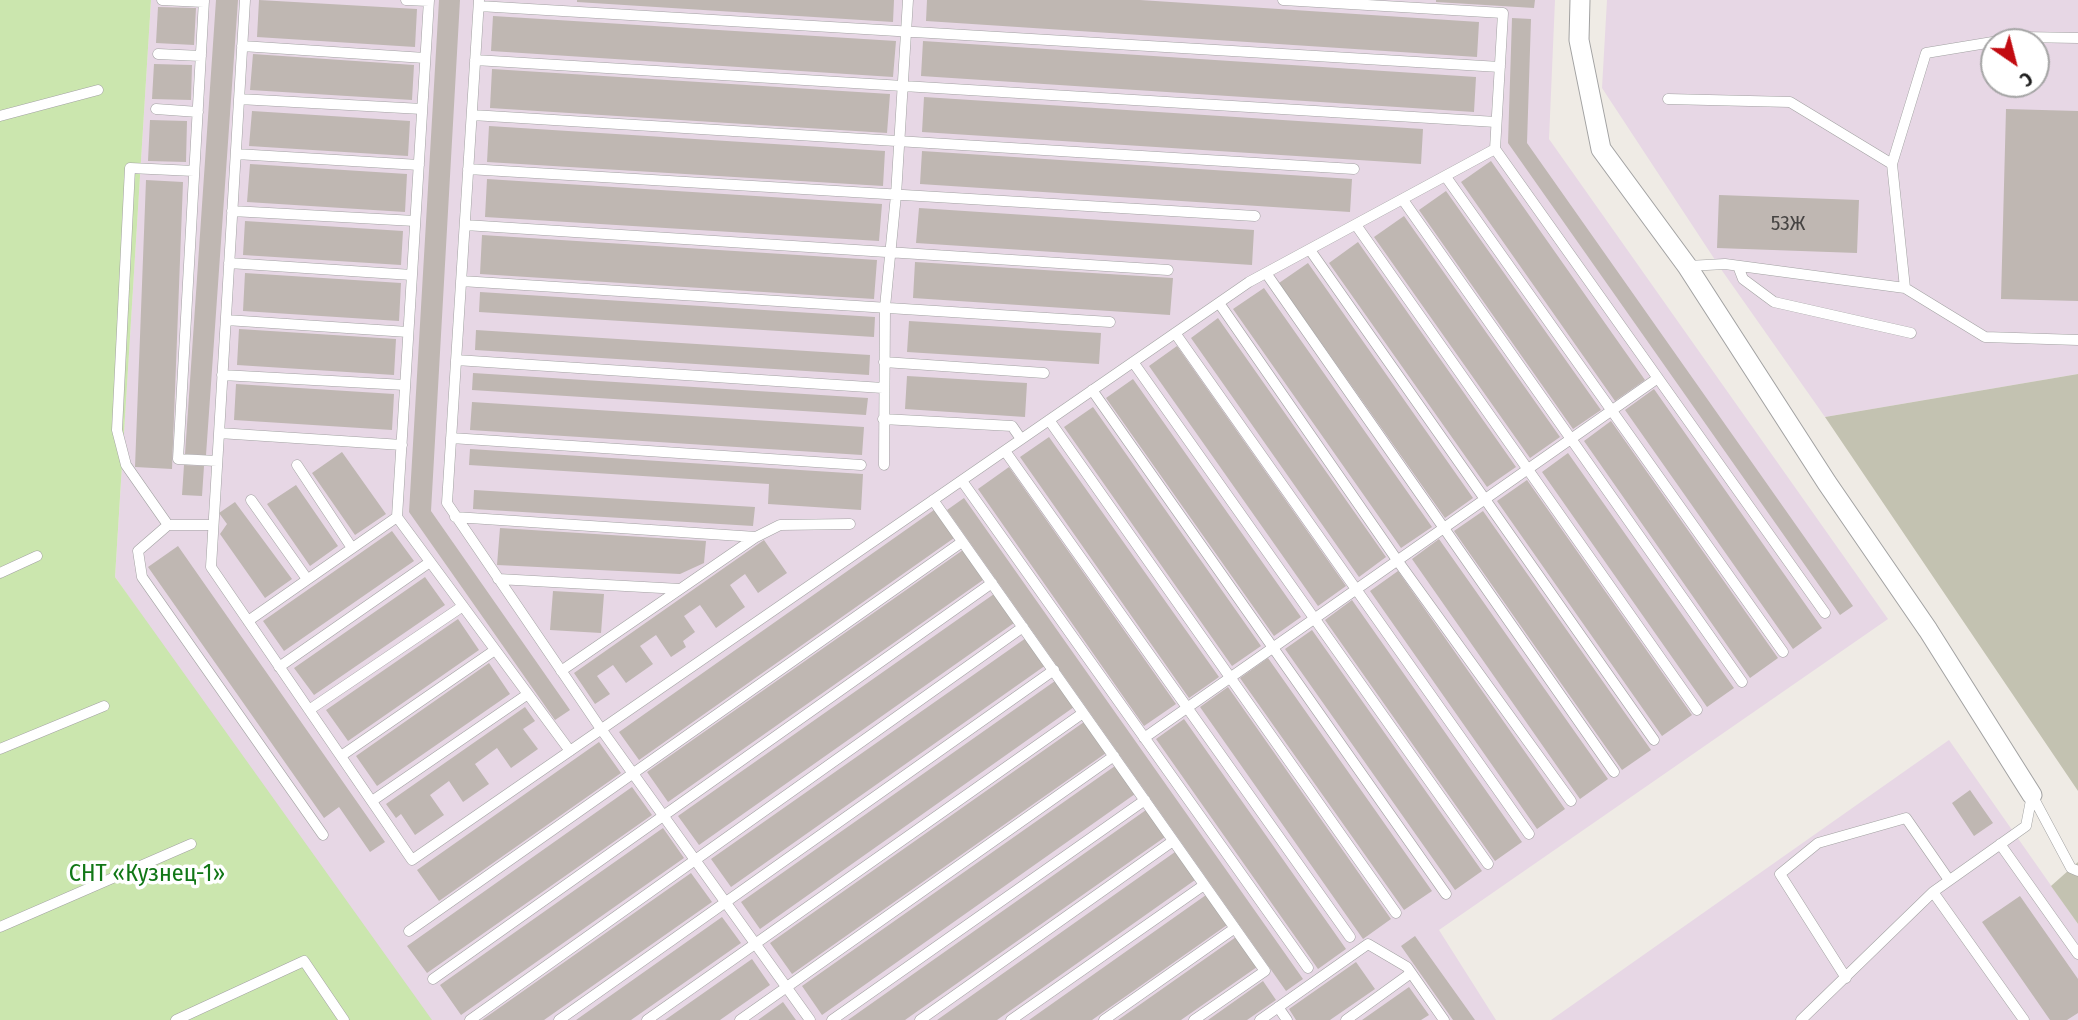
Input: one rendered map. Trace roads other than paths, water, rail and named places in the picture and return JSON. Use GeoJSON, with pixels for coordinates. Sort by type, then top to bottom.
{"type":"FeatureCollection","features":[{"type":"Feature","properties":{"kind":"street"},"geometry":{"type":"LineString","coordinates":[[1580,0],[1579,40],[1601,149],[1687,266],[1827,482],[1928,630],[2032,795]]}},
{"type":"Feature","properties":{"kind":"lane"},"geometry":{"type":"LineString","coordinates":[[162,0],[204,1],[178,459],[217,461]]}},
{"type":"Feature","properties":{"kind":"lane"},"geometry":{"type":"LineString","coordinates":[[245,0],[211,567],[412,860],[1219,303],[1266,273],[1495,149]]}},
{"type":"Feature","properties":{"kind":"lane"},"geometry":{"type":"LineString","coordinates":[[406,0],[429,1],[397,517],[570,751]]}},
{"type":"Feature","properties":{"kind":"lane"},"geometry":{"type":"LineString","coordinates":[[884,465],[885,307],[896,195],[908,0]]}},
{"type":"Feature","properties":{"kind":"lane"},"geometry":{"type":"LineString","coordinates":[[1283,0],[1503,13],[1495,149],[1825,613]]}},
{"type":"Feature","properties":{"kind":"lane"},"geometry":{"type":"LineString","coordinates":[[810,1020],[601,729],[447,503],[479,3],[907,32],[1500,67]]}},
{"type":"Feature","properties":{"kind":"lane"},"geometry":{"type":"LineString","coordinates":[[1905,288],[1892,164],[1926,53],[2022,37],[2078,38]]}},
{"type":"Feature","properties":{"kind":"lane"},"geometry":{"type":"LineString","coordinates":[[242,46],[425,58]]}},
{"type":"Feature","properties":{"kind":"lane"},"geometry":{"type":"LineString","coordinates":[[158,54],[201,56]]}},
{"type":"Feature","properties":{"kind":"lane"},"geometry":{"type":"LineString","coordinates":[[475,60],[1496,122]]}},
{"type":"Feature","properties":{"kind":"lane"},"geometry":{"type":"LineString","coordinates":[[0,116],[98,90]]}},
{"type":"Feature","properties":{"kind":"lane"},"geometry":{"type":"LineString","coordinates":[[239,99],[422,109]]}},
{"type":"Feature","properties":{"kind":"lane"},"geometry":{"type":"LineString","coordinates":[[1668,99],[1790,102],[1892,164]]}},
{"type":"Feature","properties":{"kind":"lane"},"geometry":{"type":"LineString","coordinates":[[156,109],[198,112]]}},
{"type":"Feature","properties":{"kind":"lane"},"geometry":{"type":"LineString","coordinates":[[472,115],[1354,169]]}},
{"type":"Feature","properties":{"kind":"lane"},"geometry":{"type":"LineString","coordinates":[[236,155],[419,164]]}},
{"type":"Feature","properties":{"kind":"lane"},"geometry":{"type":"LineString","coordinates":[[168,525],[126,465],[117,430],[130,168],[194,171]]}},
{"type":"Feature","properties":{"kind":"lane"},"geometry":{"type":"LineString","coordinates":[[468,169],[1255,216]]}},
{"type":"Feature","properties":{"kind":"lane"},"geometry":{"type":"LineString","coordinates":[[1446,177],[1783,652]]}},
{"type":"Feature","properties":{"kind":"lane"},"geometry":{"type":"LineString","coordinates":[[1403,200],[1742,682]]}},
{"type":"Feature","properties":{"kind":"lane"},"geometry":{"type":"LineString","coordinates":[[232,211],[415,221]]}},
{"type":"Feature","properties":{"kind":"lane"},"geometry":{"type":"LineString","coordinates":[[465,225],[1168,270]]}},
{"type":"Feature","properties":{"kind":"lane"},"geometry":{"type":"LineString","coordinates":[[1356,225],[1697,710]]}},
{"type":"Feature","properties":{"kind":"lane"},"geometry":{"type":"LineString","coordinates":[[1310,250],[1654,740]]}},
{"type":"Feature","properties":{"kind":"lane"},"geometry":{"type":"LineString","coordinates":[[229,262],[412,275]]}},
{"type":"Feature","properties":{"kind":"lane"},"geometry":{"type":"LineString","coordinates":[[1687,266],[1725,264],[1905,288],[1984,337],[2078,340]]}},
{"type":"Feature","properties":{"kind":"lane"},"geometry":{"type":"LineString","coordinates":[[1738,266],[1743,279],[1774,302],[1911,333]]}},
{"type":"Feature","properties":{"kind":"lane"},"geometry":{"type":"LineString","coordinates":[[1266,273],[1614,772]]}},
{"type":"Feature","properties":{"kind":"lane"},"geometry":{"type":"LineString","coordinates":[[461,281],[1110,322]]}},
{"type":"Feature","properties":{"kind":"lane"},"geometry":{"type":"LineString","coordinates":[[1219,303],[1397,561],[1571,801]]}},
{"type":"Feature","properties":{"kind":"lane"},"geometry":{"type":"LineString","coordinates":[[226,320],[408,332]]}},
{"type":"Feature","properties":{"kind":"lane"},"geometry":{"type":"LineString","coordinates":[[1175,333],[1529,834]]}},
{"type":"Feature","properties":{"kind":"lane"},"geometry":{"type":"LineString","coordinates":[[456,360],[883,388]]}},
{"type":"Feature","properties":{"kind":"lane"},"geometry":{"type":"LineString","coordinates":[[884,362],[1044,373]]}},
{"type":"Feature","properties":{"kind":"lane"},"geometry":{"type":"LineString","coordinates":[[1133,362],[1488,864]]}},
{"type":"Feature","properties":{"kind":"lane"},"geometry":{"type":"LineString","coordinates":[[222,375],[405,384]]}},
{"type":"Feature","properties":{"kind":"lane"},"geometry":{"type":"LineString","coordinates":[[1144,738],[1658,378]]}},
{"type":"Feature","properties":{"kind":"lane"},"geometry":{"type":"LineString","coordinates":[[1092,390],[1446,894]]}},
{"type":"Feature","properties":{"kind":"lane"},"geometry":{"type":"LineString","coordinates":[[883,419],[1012,426],[1021,439]]}},
{"type":"Feature","properties":{"kind":"lane"},"geometry":{"type":"LineString","coordinates":[[1049,420],[1396,913]]}},
{"type":"Feature","properties":{"kind":"lane"},"geometry":{"type":"LineString","coordinates":[[219,433],[402,445]]}},
{"type":"Feature","properties":{"kind":"lane"},"geometry":{"type":"LineString","coordinates":[[451,438],[861,465]]}},
{"type":"Feature","properties":{"kind":"lane"},"geometry":{"type":"LineString","coordinates":[[1005,451],[1350,937]]}},
{"type":"Feature","properties":{"kind":"lane"},"geometry":{"type":"LineString","coordinates":[[297,466],[352,548]]}},
{"type":"Feature","properties":{"kind":"lane"},"geometry":{"type":"LineString","coordinates":[[962,481],[1308,968]]}},
{"type":"Feature","properties":{"kind":"lane"},"geometry":{"type":"LineString","coordinates":[[251,500],[307,579]]}},
{"type":"Feature","properties":{"kind":"lane"},"geometry":{"type":"LineString","coordinates":[[933,500],[1265,971],[1194,1020]]}},
{"type":"Feature","properties":{"kind":"lane"},"geometry":{"type":"LineString","coordinates":[[248,621],[397,517]]}},
{"type":"Feature","properties":{"kind":"lane"},"geometry":{"type":"LineString","coordinates":[[455,517],[756,537]]}},
{"type":"Feature","properties":{"kind":"lane"},"geometry":{"type":"LineString","coordinates":[[561,671],[756,537],[780,525],[850,524]]}},
{"type":"Feature","properties":{"kind":"lane"},"geometry":{"type":"LineString","coordinates":[[214,525],[168,525],[138,551],[142,576],[323,835]]}},
{"type":"Feature","properties":{"kind":"lane"},"geometry":{"type":"LineString","coordinates":[[409,931],[962,542]]}},
{"type":"Feature","properties":{"kind":"lane"},"geometry":{"type":"LineString","coordinates":[[0,573],[37,556]]}},
{"type":"Feature","properties":{"kind":"lane"},"geometry":{"type":"LineString","coordinates":[[279,667],[430,562]]}},
{"type":"Feature","properties":{"kind":"lane"},"geometry":{"type":"LineString","coordinates":[[498,579],[681,589]]}},
{"type":"Feature","properties":{"kind":"lane"},"geometry":{"type":"LineString","coordinates":[[433,979],[992,583]]}},
{"type":"Feature","properties":{"kind":"lane"},"geometry":{"type":"LineString","coordinates":[[309,710],[463,606]]}},
{"type":"Feature","properties":{"kind":"lane"},"geometry":{"type":"LineString","coordinates":[[470,1020],[1023,627]]}},
{"type":"Feature","properties":{"kind":"lane"},"geometry":{"type":"LineString","coordinates":[[341,756],[495,650]]}},
{"type":"Feature","properties":{"kind":"lane"},"geometry":{"type":"LineString","coordinates":[[559,1020],[1054,670]]}},
{"type":"Feature","properties":{"kind":"lane"},"geometry":{"type":"LineString","coordinates":[[372,802],[527,694]]}},
{"type":"Feature","properties":{"kind":"lane"},"geometry":{"type":"LineString","coordinates":[[0,749],[104,706]]}},
{"type":"Feature","properties":{"kind":"lane"},"geometry":{"type":"LineString","coordinates":[[647,1020],[1083,713]]}},
{"type":"Feature","properties":{"kind":"lane"},"geometry":{"type":"LineString","coordinates":[[740,1020],[1114,756]]}},
{"type":"Feature","properties":{"kind":"lane"},"geometry":{"type":"LineString","coordinates":[[1801,1020],[1933,892],[2026,826],[2032,795]]}},
{"type":"Feature","properties":{"kind":"lane"},"geometry":{"type":"LineString","coordinates":[[2032,795],[2071,868],[2078,871]]}},
{"type":"Feature","properties":{"kind":"lane"},"geometry":{"type":"LineString","coordinates":[[832,1020],[1144,800]]}},
{"type":"Feature","properties":{"kind":"lane"},"geometry":{"type":"LineString","coordinates":[[1846,978],[1780,874],[1818,843],[1906,818],[1949,880]]}},
{"type":"Feature","properties":{"kind":"lane"},"geometry":{"type":"LineString","coordinates":[[920,1020],[1173,841]]}},
{"type":"Feature","properties":{"kind":"lane"},"geometry":{"type":"LineString","coordinates":[[0,928],[191,844]]}},
{"type":"Feature","properties":{"kind":"lane"},"geometry":{"type":"LineString","coordinates":[[2000,844],[2078,954]]}},
{"type":"Feature","properties":{"kind":"lane"},"geometry":{"type":"LineString","coordinates":[[1011,1020],[1204,885]]}},
{"type":"Feature","properties":{"kind":"lane"},"geometry":{"type":"LineString","coordinates":[[1933,892],[2024,1020]]}},
{"type":"Feature","properties":{"kind":"lane"},"geometry":{"type":"LineString","coordinates":[[1104,1020],[1235,928]]}},
{"type":"Feature","properties":{"kind":"lane"},"geometry":{"type":"LineString","coordinates":[[1260,1020],[1368,944],[1407,967],[1441,1019]]}},
{"type":"Feature","properties":{"kind":"lane"},"geometry":{"type":"LineString","coordinates":[[176,1020],[304,961],[344,1020]]}},
{"type":"Feature","properties":{"kind":"lane"},"geometry":{"type":"LineString","coordinates":[[1346,1020],[1411,974]]}},
{"type":"Feature","properties":{"kind":"lane"},"geometry":{"type":"LineString","coordinates":[[1278,1007],[1287,1020]]}},
{"type":"Feature","properties":{"kind":"park label","name":"СНТ «Кузнец-1»"},"geometry":{"type":"Point","coordinates":[147,874]}}]}
